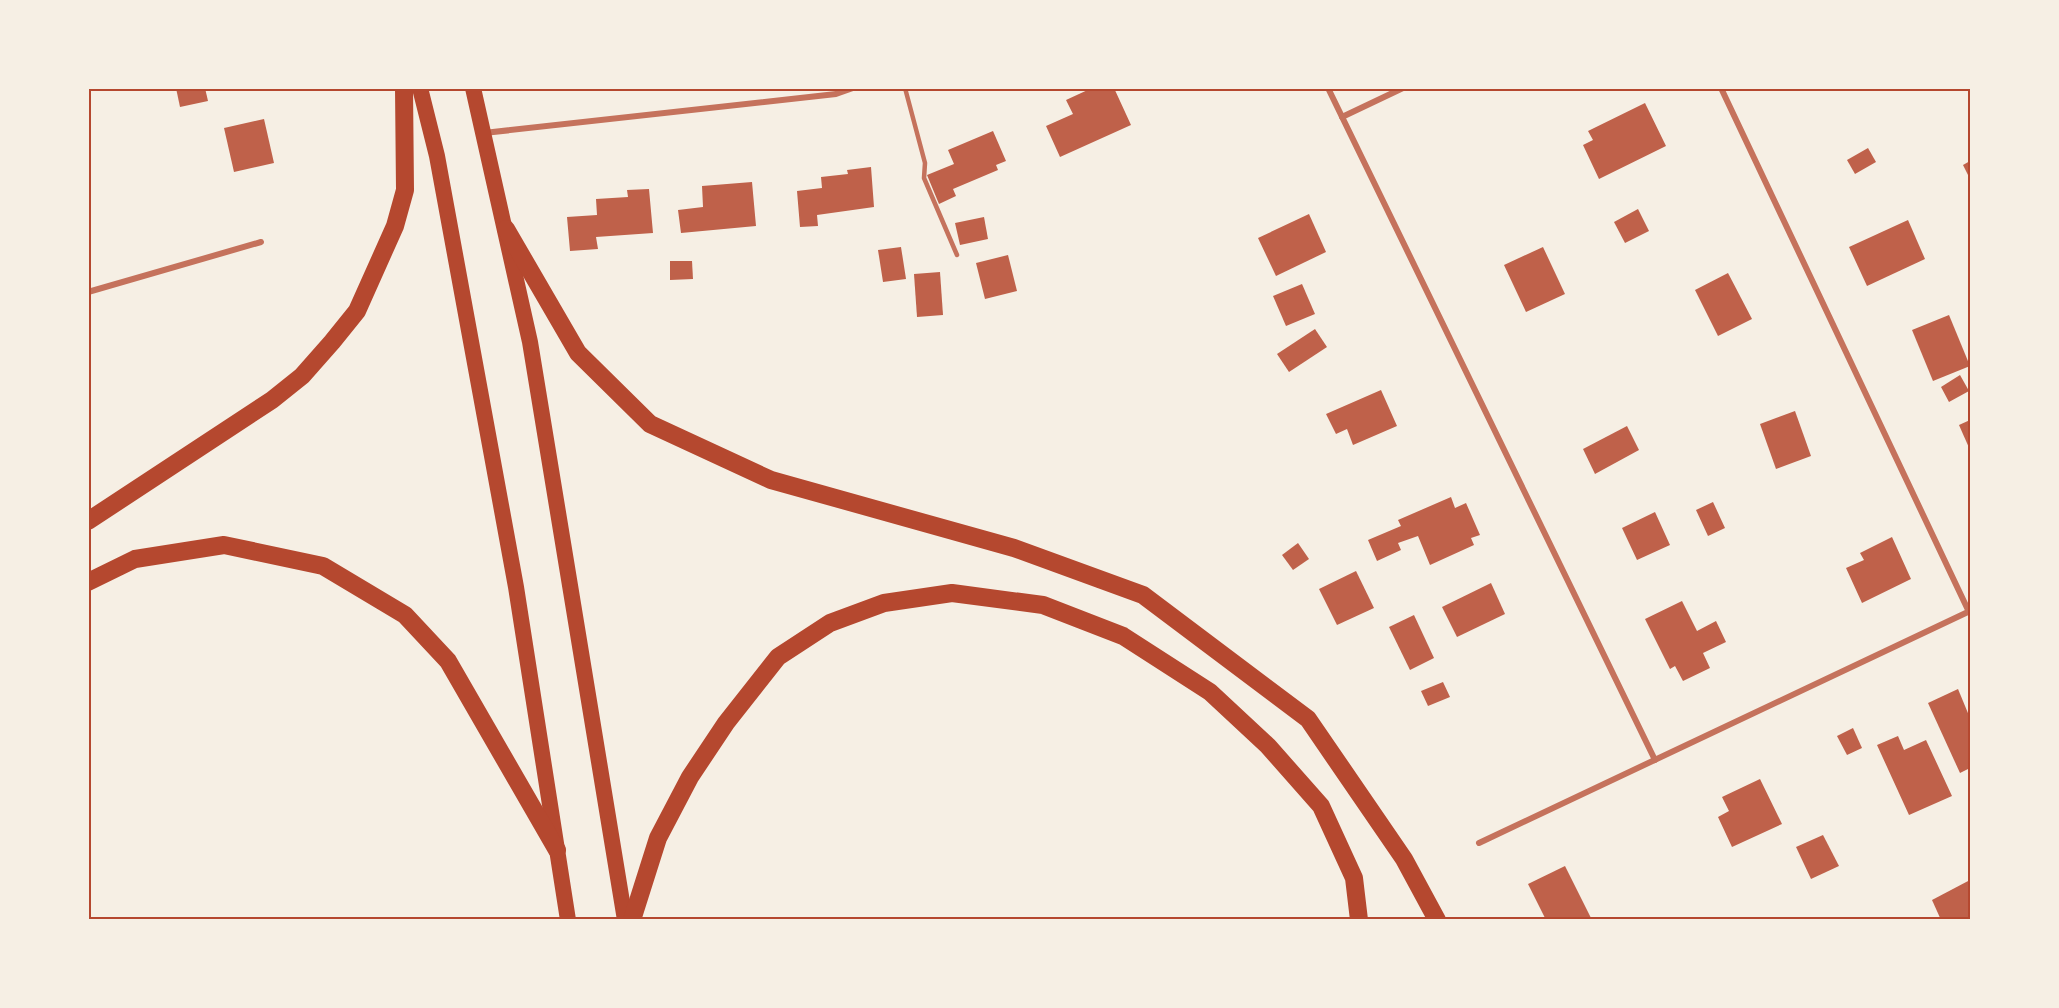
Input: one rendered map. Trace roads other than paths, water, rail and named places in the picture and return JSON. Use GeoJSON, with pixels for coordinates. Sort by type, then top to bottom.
{"type":"FeatureCollection","features":[{"type":"Feature","properties":{"kind":"highway"},"geometry":{"type":"LineString","coordinates":[[88,521],[272,400],[302,376],[357,310],[395,226],[405,190],[404,88]]}},
{"type":"Feature","properties":{"kind":"highway"},"geometry":{"type":"LineString","coordinates":[[420,88],[441,178],[516,586],[568,920]]}},
{"type":"Feature","properties":{"kind":"highway"},"geometry":{"type":"LineString","coordinates":[[473,88],[530,342],[625,920]]}},
{"type":"Feature","properties":{"kind":"highway"},"geometry":{"type":"LineString","coordinates":[[506,229],[578,353],[650,424],[771,480],[1014,548],[1143,595],[1308,719],[1404,859],[1437,920]]}},
{"type":"Feature","properties":{"kind":"highway"},"geometry":{"type":"LineString","coordinates":[[88,582],[135,558],[224,545],[323,566],[405,615],[448,661],[556,850]]}},
{"type":"Feature","properties":{"kind":"highway"},"geometry":{"type":"LineString","coordinates":[[632,920],[658,838],[690,777],[726,723],[777,657],[830,623],[884,603],[952,593],[1043,605],[1123,636],[1210,692],[1268,746],[1322,806],[1354,878],[1359,920]]}},
{"type":"Feature","properties":{"kind":"street"},"geometry":{"type":"LineString","coordinates":[[484,133],[836,94],[853,88]]}},
{"type":"Feature","properties":{"kind":"street"},"geometry":{"type":"LineString","coordinates":[[1328,88],[1655,760]]}},
{"type":"Feature","properties":{"kind":"street"},"geometry":{"type":"LineString","coordinates":[[1342,117],[1403,88]]}},
{"type":"Feature","properties":{"kind":"street"},"geometry":{"type":"LineString","coordinates":[[1479,843],[1970,612],[1721,88]]}},
{"type":"Feature","properties":{"kind":"street"},"geometry":{"type":"LineString","coordinates":[[88,292],[261,242]]}},
{"type":"Feature","properties":{"kind":"lane"},"geometry":{"type":"LineString","coordinates":[[905,88],[925,163],[924,178],[957,255]]}}]}
